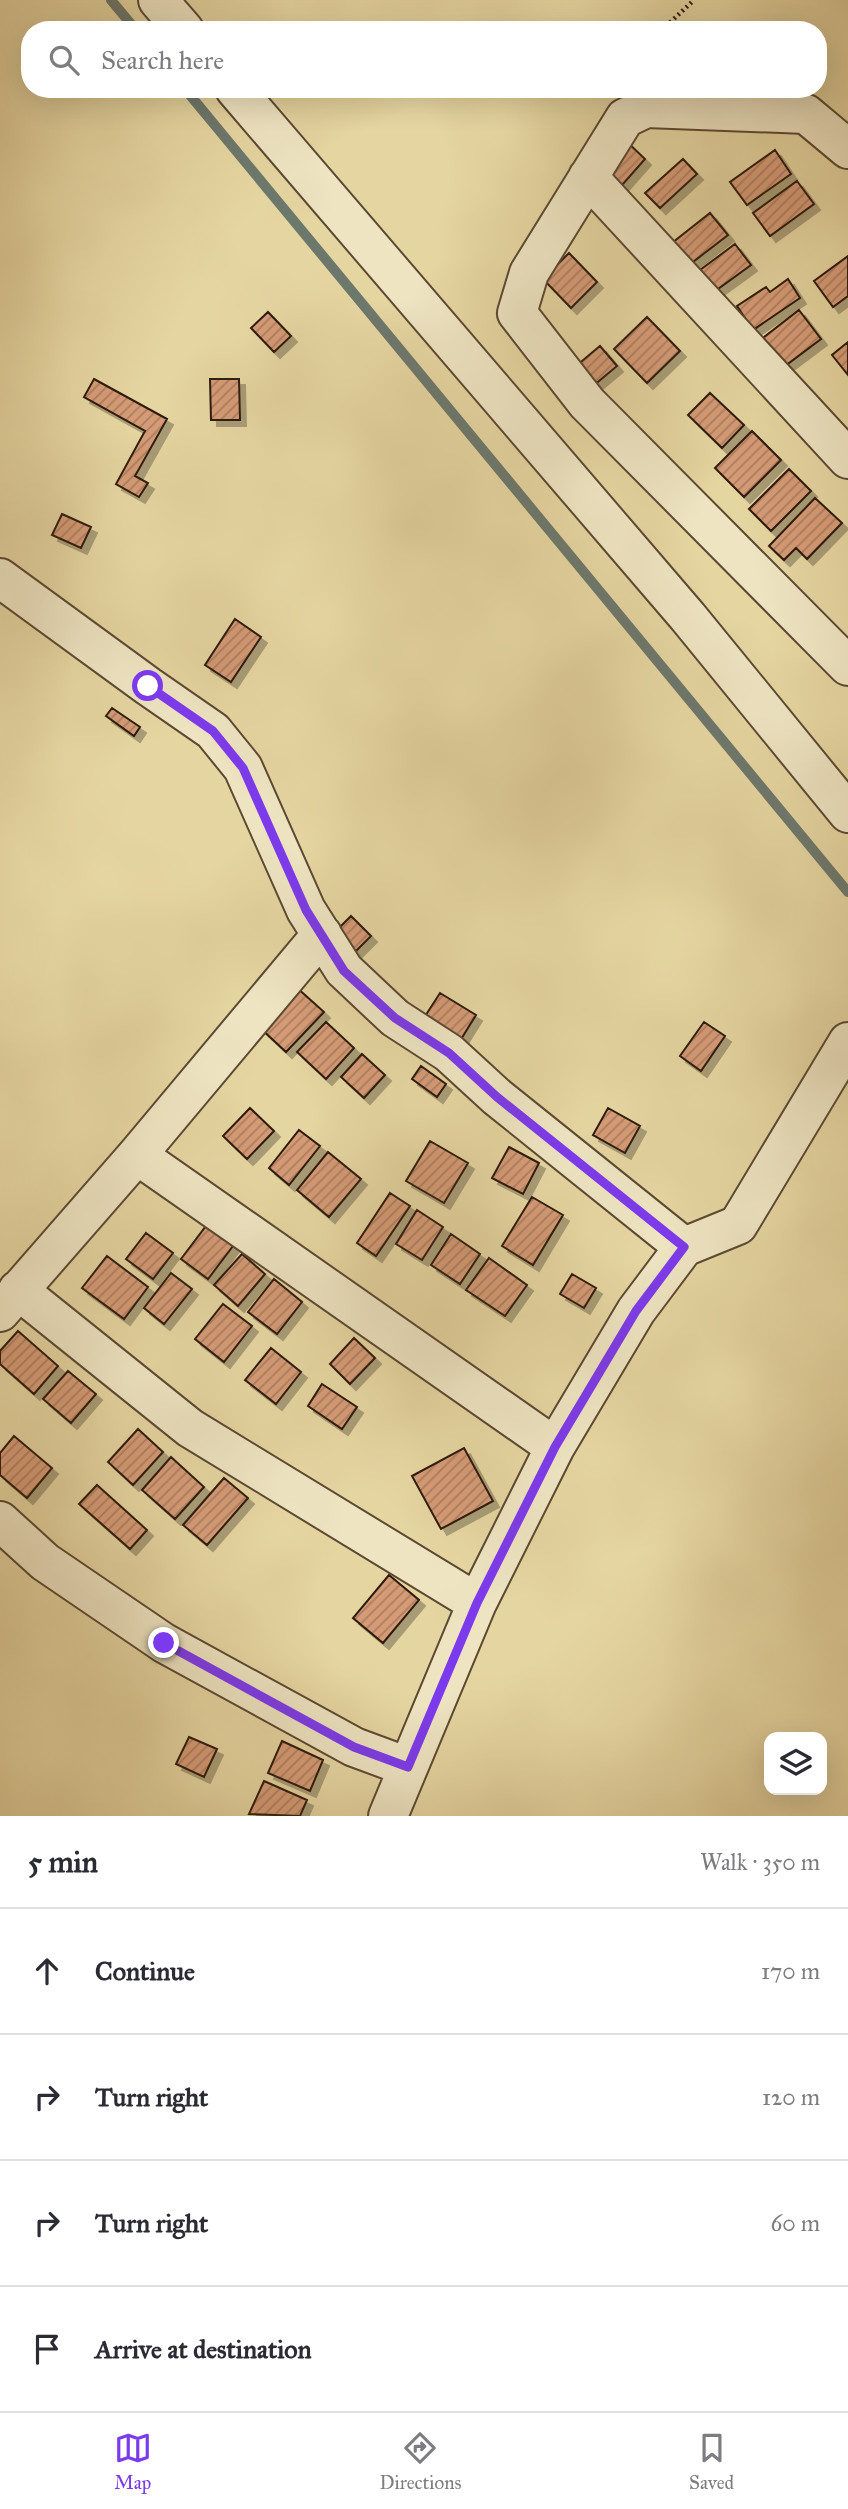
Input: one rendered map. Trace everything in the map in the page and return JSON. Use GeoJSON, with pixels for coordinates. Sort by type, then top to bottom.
{"type":"FeatureCollection","features":[{"type":"Feature","properties":{"kind":"street"},"geometry":{"type":"LineString","coordinates":[[158,0],[176,21]]}},
{"type":"Feature","properties":{"kind":"street"},"geometry":{"type":"LineString","coordinates":[[243,98],[688,617],[848,813]]}},
{"type":"Feature","properties":{"kind":"street"},"geometry":{"type":"LineString","coordinates":[[848,149],[806,114],[646,108],[625,118],[529,273],[517,313],[587,402],[848,666]]}},
{"type":"Feature","properties":{"kind":"street"},"geometry":{"type":"LineString","coordinates":[[588,177],[848,459]]}},
{"type":"Feature","properties":{"kind":"street"},"geometry":{"type":"LineString","coordinates":[[0,578],[213,731],[243,768],[306,910],[344,971],[395,1018],[449,1053],[497,1097],[684,1247]]}},
{"type":"Feature","properties":{"kind":"street"},"geometry":{"type":"LineString","coordinates":[[321,934],[137,1155],[9,1301],[190,1428],[477,1603]]}},
{"type":"Feature","properties":{"kind":"street"},"geometry":{"type":"LineString","coordinates":[[388,1816],[477,1603],[555,1447],[636,1311],[684,1247],[738,1225],[848,1042]]}},
{"type":"Feature","properties":{"kind":"street"},"geometry":{"type":"LineString","coordinates":[[137,1155],[555,1447]]}},
{"type":"Feature","properties":{"kind":"street"},"geometry":{"type":"LineString","coordinates":[[0,1521],[45,1562],[164,1643],[354,1747],[408,1767]]}},
{"type":"Feature","properties":{"kind":"path"},"geometry":{"type":"LineString","coordinates":[[672,21],[694,0]]}},
{"type":"Feature","properties":{"kind":"building"},"geometry":{"type":"Polygon","coordinates":[[[625,140],[645,159],[615,193],[595,175],[625,140]]]}},
{"type":"Feature","properties":{"kind":"building"},"geometry":{"type":"Polygon","coordinates":[[[775,150],[791,174],[747,205],[730,182],[775,150]]]}},
{"type":"Feature","properties":{"kind":"building"},"geometry":{"type":"Polygon","coordinates":[[[683,159],[697,174],[660,208],[645,193],[683,159]]]}},
{"type":"Feature","properties":{"kind":"building"},"geometry":{"type":"Polygon","coordinates":[[[797,181],[814,204],[770,236],[753,213],[797,181]]]}},
{"type":"Feature","properties":{"kind":"building"},"geometry":{"type":"Polygon","coordinates":[[[710,213],[728,235],[689,265],[672,243],[710,213]]]}},
{"type":"Feature","properties":{"kind":"building"},"geometry":{"type":"Polygon","coordinates":[[[735,244],[751,265],[711,294],[696,273],[735,244]]]}},
{"type":"Feature","properties":{"kind":"building"},"geometry":{"type":"Polygon","coordinates":[[[569,253],[597,282],[571,308],[543,279],[569,253]]]}},
{"type":"Feature","properties":{"kind":"building"},"geometry":{"type":"Polygon","coordinates":[[[848,256],[848,296],[833,307],[814,281],[848,256]]]}},
{"type":"Feature","properties":{"kind":"building"},"geometry":{"type":"Polygon","coordinates":[[[788,279],[800,298],[753,330],[737,306],[766,287],[770,292],[788,279]]]}},
{"type":"Feature","properties":{"kind":"building"},"geometry":{"type":"Polygon","coordinates":[[[799,310],[821,339],[781,369],[759,341],[799,310]]]}},
{"type":"Feature","properties":{"kind":"building"},"geometry":{"type":"Polygon","coordinates":[[[268,312],[291,336],[274,352],[251,328],[268,312]]]}},
{"type":"Feature","properties":{"kind":"building"},"geometry":{"type":"Polygon","coordinates":[[[647,317],[680,351],[647,383],[614,349],[647,317]]]}},
{"type":"Feature","properties":{"kind":"building"},"geometry":{"type":"Polygon","coordinates":[[[848,342],[848,375],[832,355],[848,342]]]}},
{"type":"Feature","properties":{"kind":"building"},"geometry":{"type":"Polygon","coordinates":[[[600,346],[617,366],[593,386],[576,366],[600,346]]]}},
{"type":"Feature","properties":{"kind":"building"},"geometry":{"type":"Polygon","coordinates":[[[94,379],[167,419],[135,476],[148,483],[139,497],[116,484],[145,431],[84,397],[94,379]]]}},
{"type":"Feature","properties":{"kind":"building"},"geometry":{"type":"Polygon","coordinates":[[[210,379],[239,379],[240,420],[211,420],[210,379]]]}},
{"type":"Feature","properties":{"kind":"building"},"geometry":{"type":"Polygon","coordinates":[[[710,393],[744,425],[722,448],[688,415],[710,393]]]}},
{"type":"Feature","properties":{"kind":"building"},"geometry":{"type":"Polygon","coordinates":[[[752,431],[781,460],[744,497],[715,468],[752,431]]]}},
{"type":"Feature","properties":{"kind":"building"},"geometry":{"type":"Polygon","coordinates":[[[789,469],[811,491],[771,531],[749,509],[789,469]]]}},
{"type":"Feature","properties":{"kind":"building"},"geometry":{"type":"Polygon","coordinates":[[[815,498],[842,523],[807,559],[796,548],[784,560],[769,546],[815,498]]]}},
{"type":"Feature","properties":{"kind":"building"},"geometry":{"type":"Polygon","coordinates":[[[62,514],[91,527],[81,548],[52,535],[62,514]]]}},
{"type":"Feature","properties":{"kind":"building"},"geometry":{"type":"Polygon","coordinates":[[[235,619],[261,637],[231,682],[205,665],[235,619]]]}},
{"type":"Feature","properties":{"kind":"building"},"geometry":{"type":"Polygon","coordinates":[[[112,708],[140,727],[134,736],[106,716],[112,708]]]}},
{"type":"Feature","properties":{"kind":"building"},"geometry":{"type":"Polygon","coordinates":[[[351,916],[371,936],[351,956],[331,936],[351,916]]]}},
{"type":"Feature","properties":{"kind":"building"},"geometry":{"type":"Polygon","coordinates":[[[295,986],[324,1012],[286,1052],[258,1026],[295,986]]]}},
{"type":"Feature","properties":{"kind":"building"},"geometry":{"type":"Polygon","coordinates":[[[440,993],[476,1015],[458,1044],[422,1021],[440,993]]]}},
{"type":"Feature","properties":{"kind":"building"},"geometry":{"type":"Polygon","coordinates":[[[326,1022],[354,1048],[326,1079],[297,1052],[326,1022]]]}},
{"type":"Feature","properties":{"kind":"building"},"geometry":{"type":"Polygon","coordinates":[[[704,1022],[725,1036],[701,1071],[680,1056],[704,1022]]]}},
{"type":"Feature","properties":{"kind":"building"},"geometry":{"type":"Polygon","coordinates":[[[362,1054],[385,1075],[364,1098],[341,1077],[362,1054]]]}},
{"type":"Feature","properties":{"kind":"building"},"geometry":{"type":"Polygon","coordinates":[[[421,1066],[446,1084],[437,1097],[412,1079],[421,1066]]]}},
{"type":"Feature","properties":{"kind":"building"},"geometry":{"type":"Polygon","coordinates":[[[250,1108],[274,1131],[247,1159],[223,1136],[250,1108]]]}},
{"type":"Feature","properties":{"kind":"building"},"geometry":{"type":"Polygon","coordinates":[[[608,1108],[640,1126],[625,1153],[593,1135],[608,1108]]]}},
{"type":"Feature","properties":{"kind":"building"},"geometry":{"type":"Polygon","coordinates":[[[299,1130],[320,1146],[289,1185],[269,1168],[299,1130]]]}},
{"type":"Feature","properties":{"kind":"building"},"geometry":{"type":"Polygon","coordinates":[[[430,1141],[468,1163],[444,1203],[406,1181],[430,1141]]]}},
{"type":"Feature","properties":{"kind":"building"},"geometry":{"type":"Polygon","coordinates":[[[509,1147],[539,1163],[523,1194],[492,1178],[509,1147]]]}},
{"type":"Feature","properties":{"kind":"building"},"geometry":{"type":"Polygon","coordinates":[[[328,1152],[361,1179],[329,1217],[297,1190],[328,1152]]]}},
{"type":"Feature","properties":{"kind":"building"},"geometry":{"type":"Polygon","coordinates":[[[390,1193],[410,1206],[376,1256],[357,1243],[390,1193]]]}},
{"type":"Feature","properties":{"kind":"building"},"geometry":{"type":"Polygon","coordinates":[[[532,1197],[563,1215],[533,1265],[502,1246],[532,1197]]]}},
{"type":"Feature","properties":{"kind":"building"},"geometry":{"type":"Polygon","coordinates":[[[417,1210],[443,1227],[422,1260],[396,1244],[417,1210]]]}},
{"type":"Feature","properties":{"kind":"building"},"geometry":{"type":"Polygon","coordinates":[[[206,1226],[233,1246],[208,1279],[181,1259],[206,1226]]]}},
{"type":"Feature","properties":{"kind":"building"},"geometry":{"type":"Polygon","coordinates":[[[146,1233],[173,1253],[153,1279],[126,1259],[146,1233]]]}},
{"type":"Feature","properties":{"kind":"building"},"geometry":{"type":"Polygon","coordinates":[[[451,1234],[480,1254],[460,1284],[431,1265],[451,1234]]]}},
{"type":"Feature","properties":{"kind":"building"},"geometry":{"type":"Polygon","coordinates":[[[242,1254],[265,1274],[238,1306],[214,1285],[242,1254]]]}},
{"type":"Feature","properties":{"kind":"building"},"geometry":{"type":"Polygon","coordinates":[[[107,1256],[148,1287],[124,1319],[82,1288],[107,1256]]]}},
{"type":"Feature","properties":{"kind":"building"},"geometry":{"type":"Polygon","coordinates":[[[489,1258],[527,1285],[505,1316],[466,1290],[489,1258]]]}},
{"type":"Feature","properties":{"kind":"building"},"geometry":{"type":"Polygon","coordinates":[[[171,1273],[192,1289],[164,1324],[144,1308],[171,1273]]]}},
{"type":"Feature","properties":{"kind":"building"},"geometry":{"type":"Polygon","coordinates":[[[572,1274],[596,1288],[584,1308],[560,1294],[572,1274]]]}},
{"type":"Feature","properties":{"kind":"building"},"geometry":{"type":"Polygon","coordinates":[[[274,1279],[302,1302],[277,1334],[248,1312],[274,1279]]]}},
{"type":"Feature","properties":{"kind":"building"},"geometry":{"type":"Polygon","coordinates":[[[223,1304],[252,1326],[224,1362],[195,1339],[223,1304]]]}},
{"type":"Feature","properties":{"kind":"building"},"geometry":{"type":"Polygon","coordinates":[[[18,1331],[58,1366],[34,1394],[0,1364],[0,1351],[18,1331]]]}},
{"type":"Feature","properties":{"kind":"building"},"geometry":{"type":"Polygon","coordinates":[[[354,1338],[375,1358],[350,1384],[330,1364],[354,1338]]]}},
{"type":"Feature","properties":{"kind":"building"},"geometry":{"type":"Polygon","coordinates":[[[271,1348],[301,1372],[276,1404],[245,1380],[271,1348]]]}},
{"type":"Feature","properties":{"kind":"building"},"geometry":{"type":"Polygon","coordinates":[[[68,1371],[96,1394],[71,1423],[43,1399],[68,1371]]]}},
{"type":"Feature","properties":{"kind":"building"},"geometry":{"type":"Polygon","coordinates":[[[322,1384],[357,1407],[342,1429],[308,1406],[322,1384]]]}},
{"type":"Feature","properties":{"kind":"building"},"geometry":{"type":"Polygon","coordinates":[[[138,1429],[163,1452],[133,1485],[108,1462],[138,1429]]]}},
{"type":"Feature","properties":{"kind":"building"},"geometry":{"type":"Polygon","coordinates":[[[14,1436],[52,1468],[27,1498],[0,1475],[0,1453],[14,1436]]]}},
{"type":"Feature","properties":{"kind":"building"},"geometry":{"type":"Polygon","coordinates":[[[464,1448],[493,1501],[441,1529],[412,1476],[464,1448]]]}},
{"type":"Feature","properties":{"kind":"building"},"geometry":{"type":"Polygon","coordinates":[[[171,1457],[204,1487],[175,1519],[142,1490],[171,1457]]]}},
{"type":"Feature","properties":{"kind":"building"},"geometry":{"type":"Polygon","coordinates":[[[224,1478],[248,1498],[207,1545],[183,1525],[224,1478]]]}},
{"type":"Feature","properties":{"kind":"building"},"geometry":{"type":"Polygon","coordinates":[[[97,1485],[147,1530],[130,1549],[79,1504],[97,1485]]]}},
{"type":"Feature","properties":{"kind":"building"},"geometry":{"type":"Polygon","coordinates":[[[389,1575],[419,1600],[383,1643],[353,1618],[389,1575]]]}},
{"type":"Feature","properties":{"kind":"building"},"geometry":{"type":"Polygon","coordinates":[[[189,1737],[217,1749],[204,1777],[176,1764],[189,1737]]]}},
{"type":"Feature","properties":{"kind":"building"},"geometry":{"type":"Polygon","coordinates":[[[282,1741],[323,1760],[310,1791],[268,1773],[282,1741]]]}},
{"type":"Feature","properties":{"kind":"building"},"geometry":{"type":"Polygon","coordinates":[[[264,1781],[307,1800],[300,1816],[249,1814],[264,1781]]]}},
{"type":"Feature","properties":{"kind":"waterway"},"geometry":{"type":"LineString","coordinates":[[111,0],[128,21]]}},
{"type":"Feature","properties":{"kind":"waterway"},"geometry":{"type":"LineString","coordinates":[[192,98],[848,892]]}},
{"type":"Feature","properties":{"kind":"route"},"geometry":{"type":"LineString","coordinates":[[148,686],[213,731],[243,768],[306,910],[344,971],[395,1018],[449,1053],[497,1097],[684,1247],[636,1311],[555,1447],[477,1603],[408,1767],[354,1747],[164,1643]]}}]}
